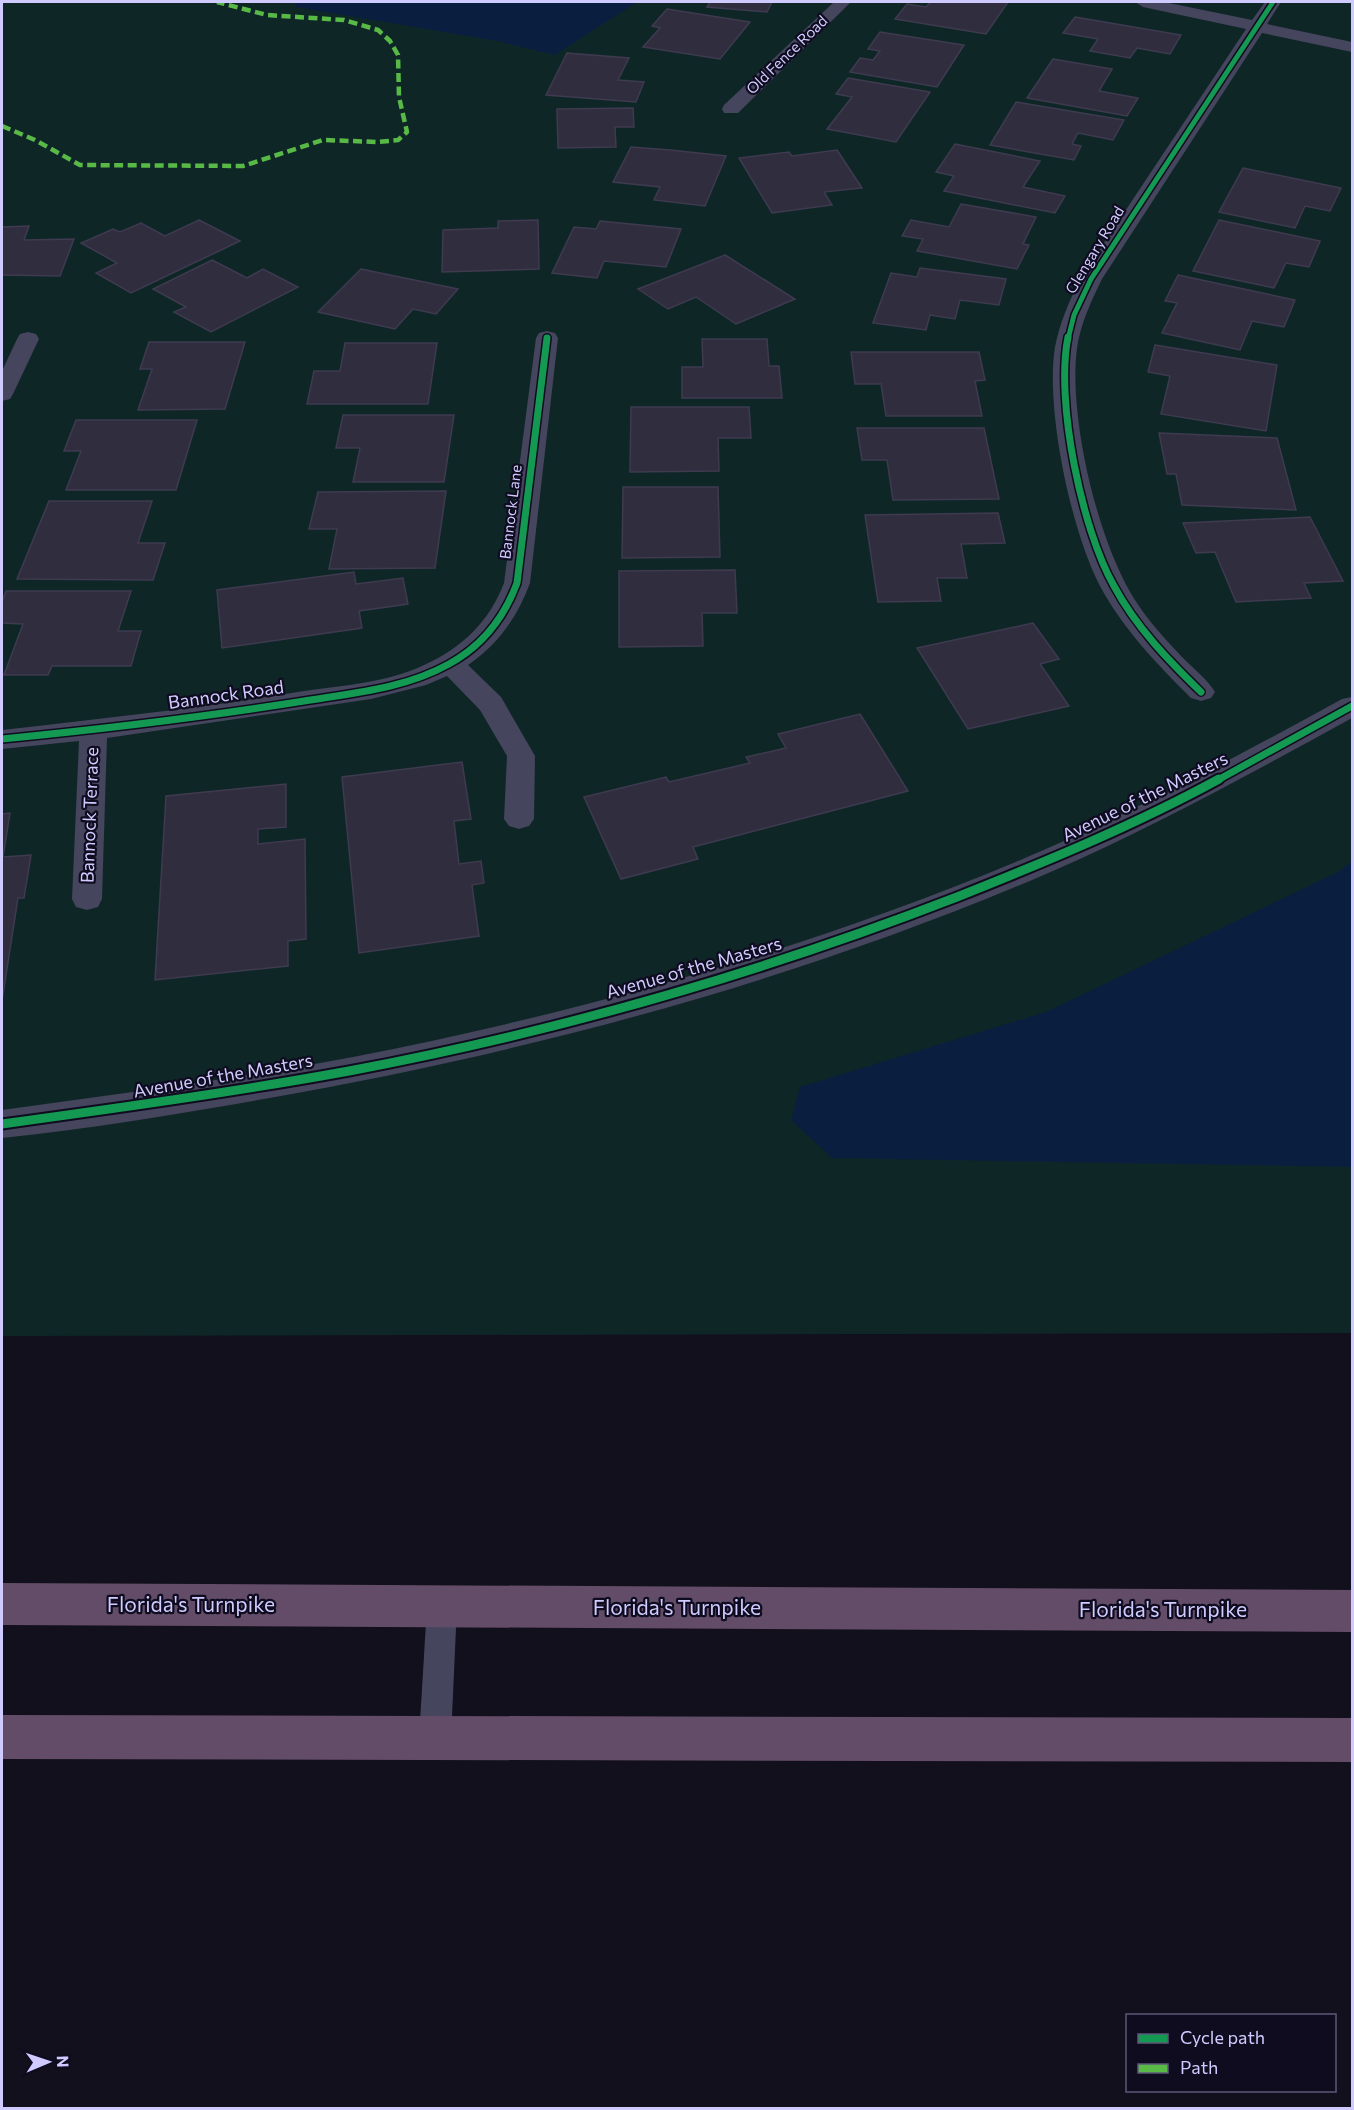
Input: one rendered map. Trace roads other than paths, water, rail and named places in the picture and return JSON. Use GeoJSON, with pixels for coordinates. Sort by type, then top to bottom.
{"type":"FeatureCollection","features":[{"type":"Feature","properties":{"kind":"highway","name":"Florida's Turnpike"},"geometry":{"type":"LineString","coordinates":[[2,1604],[1353,1611]]}},
{"type":"Feature","properties":{"kind":"highway"},"geometry":{"type":"LineString","coordinates":[[2,1737],[1353,1740]]}},
{"type":"Feature","properties":{"kind":"street","name":"Old Fence Road"},"geometry":{"type":"LineString","coordinates":[[731,109],[843,2]]}},
{"type":"Feature","properties":{"kind":"street"},"geometry":{"type":"LineString","coordinates":[[1143,2],[1353,47]]}},
{"type":"Feature","properties":{"kind":"street","name":"Glengary Road"},"geometry":{"type":"LineString","coordinates":[[1201,692],[1150,640],[1123,606],[1101,562],[1094,542],[1065,411],[1063,363],[1072,318],[1091,279],[1273,2]]}},
{"type":"Feature","properties":{"kind":"street","name":"Bannock Lane"},"geometry":{"type":"LineString","coordinates":[[450,663],[484,640],[500,622],[511,603],[517,583],[547,338]]}},
{"type":"Feature","properties":{"kind":"street"},"geometry":{"type":"LineString","coordinates":[[2,394],[28,339]]}},
{"type":"Feature","properties":{"kind":"street"},"geometry":{"type":"LineString","coordinates":[[450,663],[491,704],[521,756],[519,819]]}},
{"type":"Feature","properties":{"kind":"street","name":"Bannock Road"},"geometry":{"type":"LineString","coordinates":[[2,739],[238,711],[386,687],[417,678],[450,663]]}},
{"type":"Feature","properties":{"kind":"street","name":"Avenue of the Masters"},"geometry":{"type":"LineString","coordinates":[[2,1125],[115,1111],[326,1075],[568,1021],[783,959],[891,922],[1051,860],[1124,828],[1276,751],[1353,706]]}},
{"type":"Feature","properties":{"kind":"street","name":"Bannock Terrace"},"geometry":{"type":"LineString","coordinates":[[87,899],[93,730]]}},
{"type":"Feature","properties":{"kind":"lane"},"geometry":{"type":"LineString","coordinates":[[435,1737],[442,1606]]}},
{"type":"Feature","properties":{"kind":"water"},"geometry":{"type":"Polygon","coordinates":[[[296,2],[637,2],[555,55],[497,41],[296,7],[296,2]]]}},
{"type":"Feature","properties":{"kind":"water"},"geometry":{"type":"Polygon","coordinates":[[[1352,861],[1352,1167],[832,1158],[791,1120],[800,1087],[1046,1012],[1338,872],[1352,861]]]}}]}
